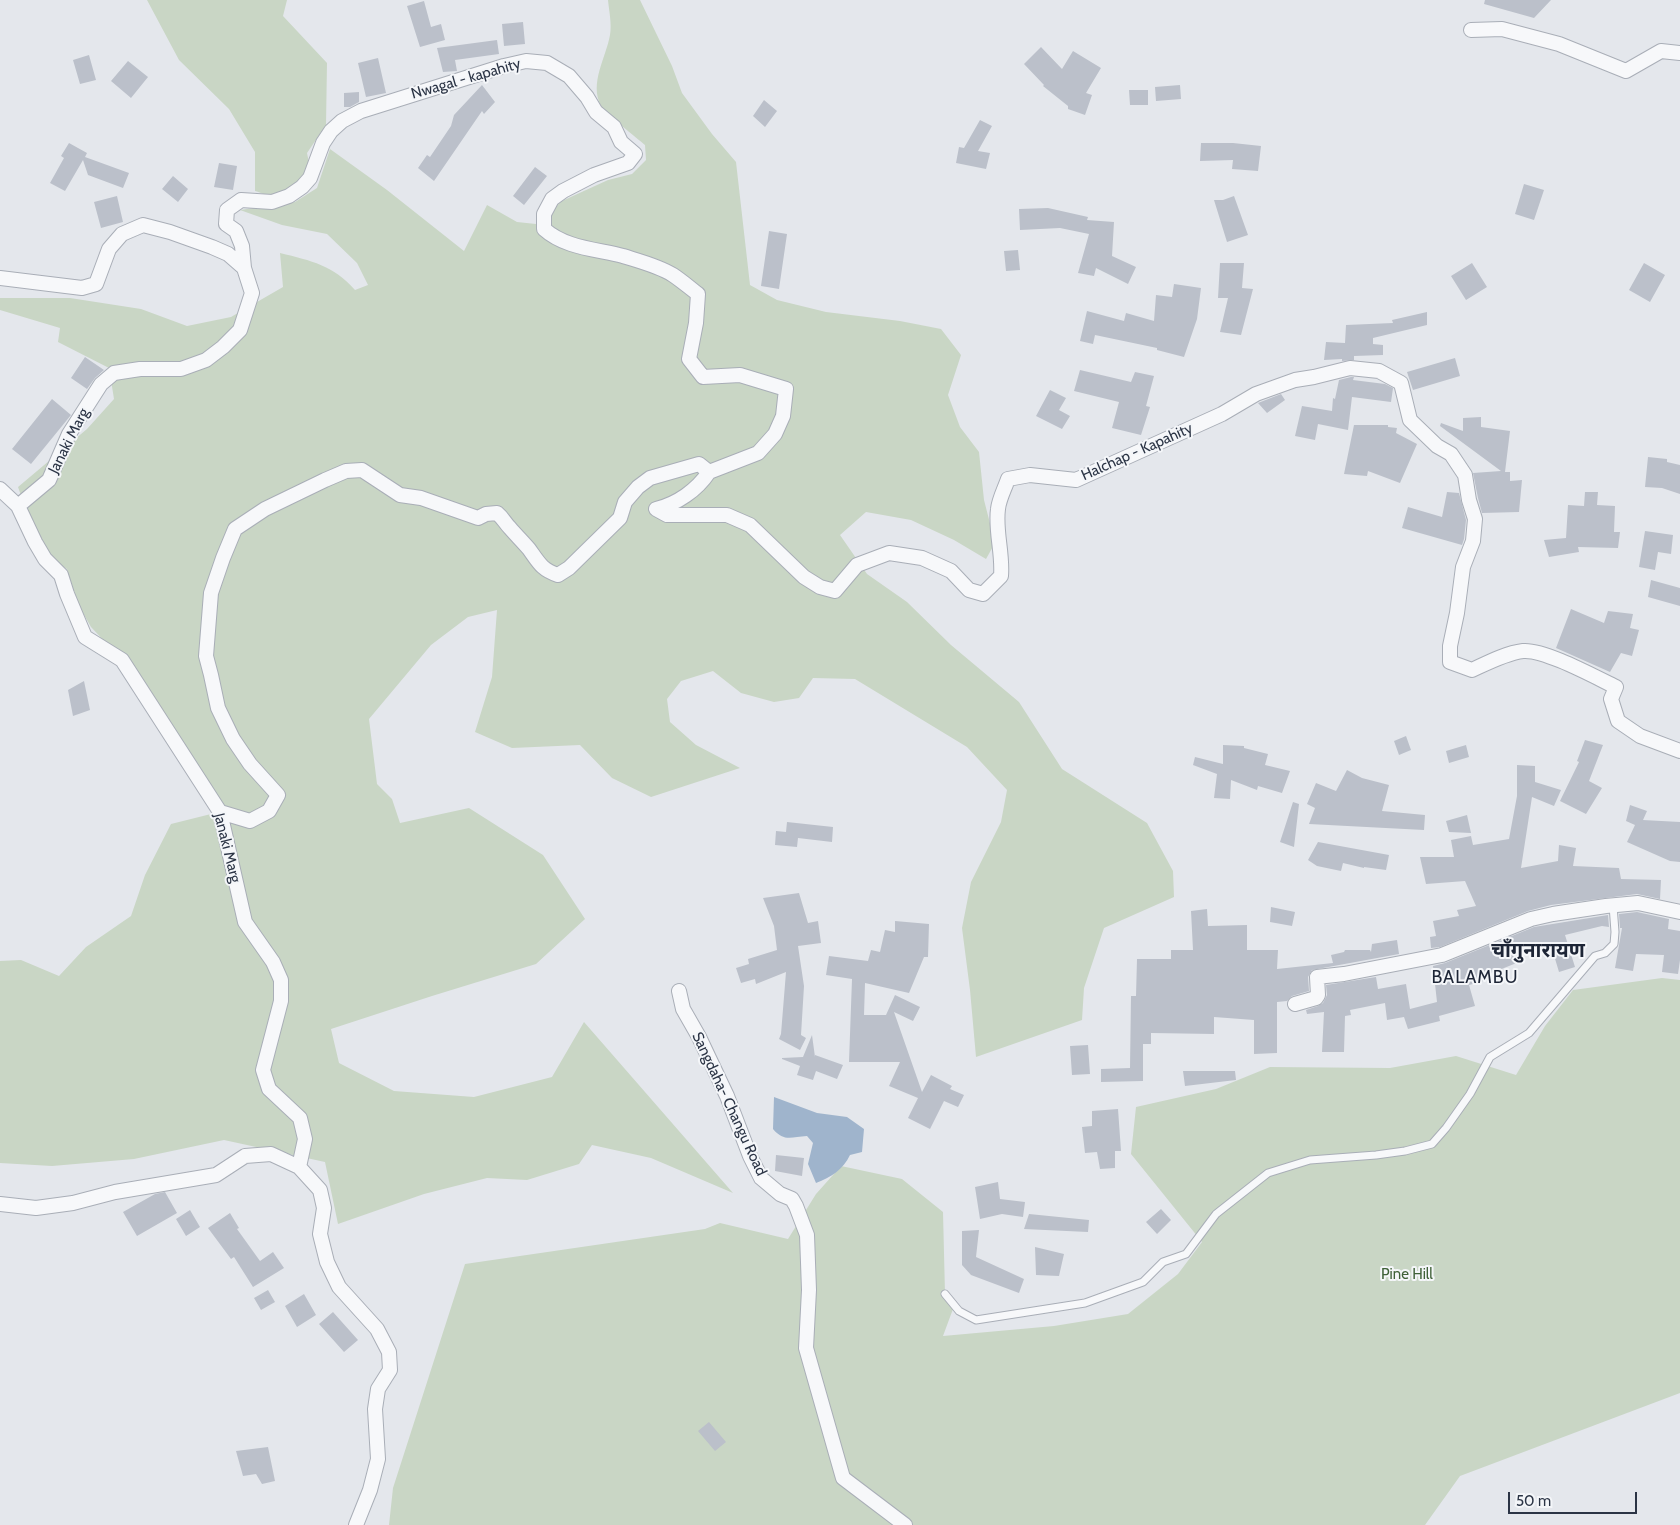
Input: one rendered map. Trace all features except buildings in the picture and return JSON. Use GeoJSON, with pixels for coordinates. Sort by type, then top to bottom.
{"type":"FeatureCollection","features":[{"type":"Feature","properties":{"kind":"street"},"geometry":{"type":"LineString","coordinates":[[1471,30],[1502,29],[1550,41],[1626,71],[1661,52],[1680,53]]}},
{"type":"Feature","properties":{"kind":"street","name":"Nwagal - kapahity"},"geometry":{"type":"LineString","coordinates":[[244,268],[242,246],[236,232],[226,224],[227,210],[241,200],[272,202],[289,196],[302,187],[315,169],[322,143],[330,131],[342,122],[360,112],[387,102],[504,66],[526,61],[547,63],[569,76],[596,112],[614,127],[620,142],[635,154],[628,163],[587,179],[563,191],[552,200],[544,214],[544,228],[555,238],[586,248],[624,256],[653,266],[672,275],[698,294],[696,324],[689,359],[703,377],[740,375],[786,389],[783,416],[774,434],[758,453],[710,472]]}},
{"type":"Feature","properties":{"kind":"street"},"geometry":{"type":"LineString","coordinates":[[0,278],[82,288],[96,284],[108,249],[122,234],[144,225],[212,247],[228,254],[244,268]]}},
{"type":"Feature","properties":{"kind":"street","name":"Janaki Marg"},"geometry":{"type":"LineString","coordinates":[[244,268],[252,293],[240,330],[206,360],[181,369],[140,369],[114,373],[101,384],[69,434],[49,480],[18,506],[45,559],[61,574],[85,638],[122,660],[220,812],[245,922],[273,962],[281,980],[281,1001],[263,1070],[269,1090],[300,1118],[305,1139],[299,1167]]}},
{"type":"Feature","properties":{"kind":"street","name":"Halchap - Kapahity"},"geometry":{"type":"LineString","coordinates":[[710,472],[702,484],[670,506],[656,509],[667,515],[726,515],[750,525],[804,577],[820,587],[835,591],[857,566],[890,553],[922,558],[951,571],[969,590],[983,594],[1002,576],[1003,561],[998,525],[998,508],[1008,479],[1030,475],[1076,480],[1222,414],[1256,394],[1295,380],[1350,368],[1379,371],[1402,383],[1410,420],[1437,446],[1451,454],[1466,475],[1469,500],[1475,519],[1473,541],[1463,567],[1458,613],[1450,646],[1450,662],[1472,670],[1491,661],[1524,651],[1553,657],[1616,688],[1611,699],[1618,721],[1640,736],[1680,751]]}},
{"type":"Feature","properties":{"kind":"street"},"geometry":{"type":"LineString","coordinates":[[220,812],[250,822],[269,811],[278,795],[250,764],[233,739],[218,708],[206,656],[211,593],[235,529],[266,509],[325,480],[346,471],[362,470],[400,495],[421,498],[478,518],[486,514],[497,513],[530,550],[535,560],[548,571],[558,575],[569,568],[620,518],[625,502],[650,478],[699,464],[710,472]]}},
{"type":"Feature","properties":{"kind":"street"},"geometry":{"type":"LineString","coordinates":[[0,489],[18,506]]}},
{"type":"Feature","properties":{"kind":"street"},"geometry":{"type":"LineString","coordinates":[[1295,1004],[1316,998],[1318,995],[1317,977],[1344,974],[1442,955],[1531,919],[1613,905],[1638,903],[1679,911]]}},
{"type":"Feature","properties":{"kind":"street","name":"Sangdaha- Changu Road"},"geometry":{"type":"LineString","coordinates":[[679,991],[684,1009],[727,1096],[750,1156],[761,1178],[780,1194],[792,1199],[807,1235],[809,1290],[806,1348],[843,1478],[905,1525]]}},
{"type":"Feature","properties":{"kind":"street"},"geometry":{"type":"LineString","coordinates":[[0,1204],[36,1208],[74,1203],[115,1192],[216,1174],[245,1156],[271,1154],[299,1167],[320,1190],[324,1208],[320,1234],[327,1262],[340,1287],[377,1329],[390,1352],[390,1370],[378,1389],[375,1409],[378,1459],[370,1490],[356,1525]]}},
{"type":"Feature","properties":{"kind":"lane"},"geometry":{"type":"LineString","coordinates":[[945,1294],[959,1311],[976,1320],[1085,1303],[1143,1282],[1163,1262],[1186,1254],[1216,1214],[1268,1173],[1310,1160],[1376,1155],[1405,1151],[1432,1144],[1470,1094],[1490,1057],[1530,1033],[1595,956],[1606,953],[1614,944],[1616,932],[1613,905]]}},
{"type":"Feature","properties":{"kind":"green space"},"geometry":{"type":"Polygon","coordinates":[[[147,0],[287,0],[283,16],[327,63],[326,125],[307,153],[309,171],[297,185],[287,192],[269,196],[255,191],[255,152],[229,109],[179,60],[147,0]]]}},
{"type":"Feature","properties":{"kind":"green space"},"geometry":{"type":"Polygon","coordinates":[[[608,0],[640,0],[672,66],[682,93],[712,134],[736,162],[750,285],[777,300],[826,312],[900,321],[941,329],[961,355],[948,395],[960,427],[979,452],[984,500],[995,543],[986,559],[954,540],[911,520],[866,512],[840,535],[867,574],[907,602],[951,645],[1019,702],[1062,769],[1147,823],[1173,871],[1174,897],[1104,928],[1084,988],[1082,1020],[976,1057],[962,928],[971,882],[1001,822],[1007,790],[967,747],[855,679],[813,678],[799,698],[774,702],[741,693],[713,671],[681,681],[667,699],[670,722],[696,745],[740,768],[651,797],[612,778],[580,745],[512,748],[475,732],[492,677],[497,610],[468,617],[431,645],[369,719],[377,784],[392,799],[400,823],[469,808],[543,855],[585,919],[536,964],[331,1029],[339,1063],[394,1091],[474,1097],[552,1077],[584,1022],[733,1193],[651,1158],[592,1145],[579,1164],[527,1180],[487,1178],[424,1194],[338,1224],[325,1162],[224,1140],[134,1159],[52,1166],[0,1163],[0,961],[21,960],[59,976],[86,947],[131,916],[145,875],[171,824],[219,812],[122,660],[91,627],[72,594],[67,569],[50,558],[36,537],[18,487],[87,429],[114,399],[109,368],[58,342],[60,328],[0,310],[0,298],[70,298],[141,309],[187,326],[231,317],[283,287],[280,253],[330,269],[355,290],[368,285],[357,263],[327,234],[282,225],[240,210],[295,202],[317,188],[330,149],[387,190],[464,251],[487,205],[517,222],[536,224],[562,201],[608,180],[632,174],[646,160],[645,145],[601,106],[598,97],[598,79],[611,31],[608,0]]]}},
{"type":"Feature","properties":{"kind":"green space","name":"Pine Hill"},"geometry":{"type":"Polygon","coordinates":[[[1662,978],[1680,980],[1680,1393],[1460,1476],[1425,1525],[389,1525],[393,1488],[465,1264],[705,1229],[720,1223],[788,1239],[816,1194],[841,1166],[902,1179],[943,1212],[945,1294],[953,1309],[943,1336],[1054,1326],[1128,1314],[1178,1274],[1202,1242],[1131,1154],[1136,1107],[1216,1089],[1270,1067],[1390,1068],[1456,1056],[1516,1075],[1545,1026],[1573,990],[1662,978]]]}},
{"type":"Feature","properties":{"kind":"water"},"geometry":{"type":"Polygon","coordinates":[[[774,1097],[817,1113],[847,1117],[864,1129],[862,1152],[850,1155],[844,1165],[836,1172],[816,1183],[808,1164],[813,1143],[807,1136],[784,1137],[773,1129],[774,1097]]]}},
{"type":"Feature","properties":{"kind":"district","name":"चाँगुनारायण"},"geometry":{"type":"Point","coordinates":[1538,951]}},
{"type":"Feature","properties":{"kind":"district","name":"BALAMBU"},"geometry":{"type":"Point","coordinates":[1475,978]}}]}
